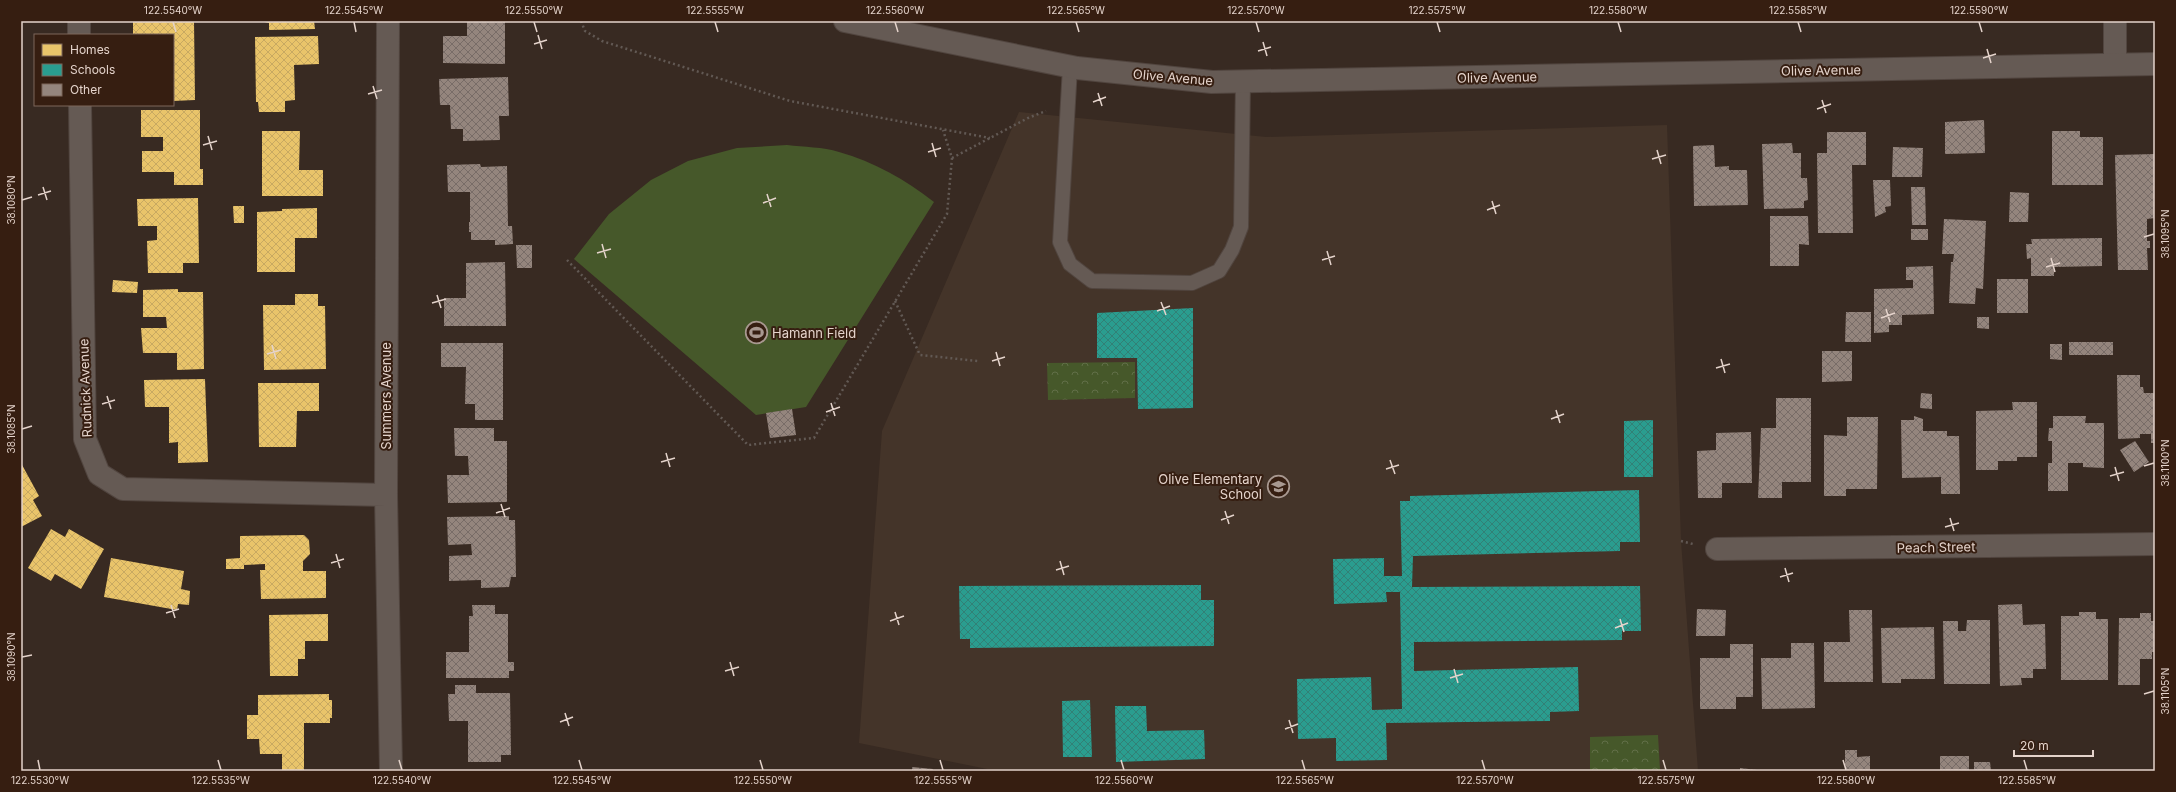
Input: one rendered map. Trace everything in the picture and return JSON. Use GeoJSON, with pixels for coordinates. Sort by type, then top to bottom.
{"type":"FeatureCollection","features":[{"type":"Feature","properties":{"kind":"street"},"geometry":{"type":"LineString","coordinates":[[79,21],[79,34]]}},
{"type":"Feature","properties":{"kind":"street","name":"Summers Avenue"},"geometry":{"type":"LineString","coordinates":[[388,21],[386,494],[391,771]]}},
{"type":"Feature","properties":{"kind":"street","name":"Olive Avenue"},"geometry":{"type":"LineString","coordinates":[[844,21],[1070,67],[1212,82],[2155,64]]}},
{"type":"Feature","properties":{"kind":"street"},"geometry":{"type":"LineString","coordinates":[[2115,21],[2115,64]]}},
{"type":"Feature","properties":{"kind":"street","name":"Rudnick Avenue"},"geometry":{"type":"LineString","coordinates":[[80,106],[85,440],[99,474],[123,489],[386,494]]}},
{"type":"Feature","properties":{"kind":"street","name":"Peach Street"},"geometry":{"type":"LineString","coordinates":[[1717,549],[2155,544]]}},
{"type":"Feature","properties":{"kind":"lane"},"geometry":{"type":"LineString","coordinates":[[1070,67],[1060,242],[1070,264],[1092,281],[1192,283],[1219,271],[1232,250],[1240,227],[1243,81]]}},
{"type":"Feature","properties":{"kind":"path"},"geometry":{"type":"LineString","coordinates":[[581,21],[585,31],[602,41],[790,102],[990,138]]}},
{"type":"Feature","properties":{"kind":"path"},"geometry":{"type":"LineString","coordinates":[[952,158],[1028,118],[1067,102]]}},
{"type":"Feature","properties":{"kind":"path"},"geometry":{"type":"LineString","coordinates":[[567,260],[748,445],[814,438],[947,214],[952,158],[943,130]]}},
{"type":"Feature","properties":{"kind":"path"},"geometry":{"type":"LineString","coordinates":[[895,301],[920,355],[978,362]]}},
{"type":"Feature","properties":{"kind":"shaded area","name":"Olive Elementary School"},"geometry":{"type":"Polygon","coordinates":[[[1019,112],[1266,137],[1667,125],[1681,541],[1698,771],[997,771],[859,743],[882,431],[1019,112]]]}},
{"type":"Feature","properties":{"kind":"green space","name":"Hamann Field"},"geometry":{"type":"Polygon","coordinates":[[[787,145],[833,150],[865,161],[889,172],[934,202],[806,407],[756,415],[574,259],[609,214],[651,180],[688,161],[737,148],[787,145]]]}},
{"type":"Feature","properties":{"kind":"green space"},"geometry":{"type":"Polygon","coordinates":[[[1135,362],[1135,398],[1048,400],[1047,363],[1135,362]]]}},
{"type":"Feature","properties":{"kind":"green space"},"geometry":{"type":"Polygon","coordinates":[[[1658,735],[1660,770],[1590,770],[1590,737],[1658,735]]]}},
{"type":"Feature","properties":{"kind":"building: Homes"},"geometry":{"type":"Polygon","coordinates":[[[133,21],[194,21],[195,100],[174,101],[174,34],[133,34],[133,21]]]}},
{"type":"Feature","properties":{"kind":"building: Homes"},"geometry":{"type":"Polygon","coordinates":[[[260,21],[314,21],[315,29],[269,30],[269,23],[260,21]]]}},
{"type":"Feature","properties":{"kind":"building: Homes"},"geometry":{"type":"Polygon","coordinates":[[[318,36],[319,64],[294,65],[295,100],[285,101],[285,112],[259,112],[258,102],[256,102],[255,37],[318,36]]]}},
{"type":"Feature","properties":{"kind":"building: Homes"},"geometry":{"type":"Polygon","coordinates":[[[141,110],[200,110],[200,169],[203,169],[203,185],[174,185],[174,172],[142,172],[142,151],[163,151],[163,137],[141,137],[141,110]]]}},
{"type":"Feature","properties":{"kind":"building: Homes"},"geometry":{"type":"Polygon","coordinates":[[[262,131],[300,131],[299,170],[323,170],[323,196],[262,196],[262,131]]]}},
{"type":"Feature","properties":{"kind":"building: Homes"},"geometry":{"type":"Polygon","coordinates":[[[198,198],[199,263],[183,263],[183,273],[148,273],[147,241],[157,240],[157,226],[138,226],[137,199],[198,198]]]}},
{"type":"Feature","properties":{"kind":"building: Homes"},"geometry":{"type":"Polygon","coordinates":[[[233,206],[244,206],[244,223],[234,223],[233,206]]]}},
{"type":"Feature","properties":{"kind":"building: Homes"},"geometry":{"type":"Polygon","coordinates":[[[317,208],[317,238],[295,238],[295,272],[257,272],[257,212],[282,211],[282,209],[317,208]]]}},
{"type":"Feature","properties":{"kind":"building: Homes"},"geometry":{"type":"Polygon","coordinates":[[[113,280],[138,282],[137,293],[112,292],[113,280]]]}},
{"type":"Feature","properties":{"kind":"building: Homes"},"geometry":{"type":"Polygon","coordinates":[[[178,289],[178,292],[203,292],[204,369],[177,370],[177,353],[143,353],[141,328],[167,328],[166,317],[143,317],[143,290],[178,289]]]}},
{"type":"Feature","properties":{"kind":"building: Homes"},"geometry":{"type":"Polygon","coordinates":[[[295,294],[318,294],[318,306],[325,306],[326,369],[264,370],[263,305],[295,305],[295,294]]]}},
{"type":"Feature","properties":{"kind":"building: Homes"},"geometry":{"type":"Polygon","coordinates":[[[205,379],[208,462],[178,463],[178,442],[169,443],[169,407],[145,407],[144,380],[205,379]]]}},
{"type":"Feature","properties":{"kind":"building: Homes"},"geometry":{"type":"Polygon","coordinates":[[[258,383],[319,383],[319,411],[297,411],[296,447],[259,447],[258,383]]]}},
{"type":"Feature","properties":{"kind":"building: Homes"},"geometry":{"type":"Polygon","coordinates":[[[21,463],[39,496],[33,500],[42,516],[21,527],[21,463]]]}},
{"type":"Feature","properties":{"kind":"building: Homes"},"geometry":{"type":"Polygon","coordinates":[[[51,529],[65,537],[69,529],[104,549],[81,589],[55,574],[51,581],[28,568],[51,529]]]}},
{"type":"Feature","properties":{"kind":"building: Homes"},"geometry":{"type":"Polygon","coordinates":[[[304,535],[309,540],[310,554],[303,561],[303,571],[326,571],[326,598],[261,599],[260,570],[265,570],[265,564],[244,565],[244,569],[226,569],[226,559],[240,558],[240,536],[304,535]]]}},
{"type":"Feature","properties":{"kind":"building: Homes"},"geometry":{"type":"Polygon","coordinates":[[[111,558],[184,571],[181,589],[190,591],[189,605],[178,604],[177,610],[104,597],[111,558]]]}},
{"type":"Feature","properties":{"kind":"building: Homes"},"geometry":{"type":"Polygon","coordinates":[[[328,614],[328,641],[305,641],[305,659],[298,659],[298,676],[270,676],[269,615],[328,614]]]}},
{"type":"Feature","properties":{"kind":"building: Homes"},"geometry":{"type":"Polygon","coordinates":[[[329,694],[329,700],[332,700],[332,718],[330,718],[330,723],[304,723],[304,771],[282,771],[282,754],[260,754],[259,739],[247,739],[247,715],[258,715],[258,695],[329,694]]]}},
{"type":"Feature","properties":{"kind":"building: Schools"},"geometry":{"type":"Polygon","coordinates":[[[1193,308],[1193,408],[1138,409],[1137,358],[1097,358],[1097,313],[1193,308]]]}},
{"type":"Feature","properties":{"kind":"building: Schools"},"geometry":{"type":"Polygon","coordinates":[[[1653,420],[1653,477],[1624,477],[1624,421],[1653,420]]]}},
{"type":"Feature","properties":{"kind":"building: Schools"},"geometry":{"type":"Polygon","coordinates":[[[1639,490],[1640,542],[1620,542],[1620,551],[1413,556],[1412,587],[1640,586],[1641,631],[1622,631],[1622,640],[1414,642],[1414,671],[1578,667],[1579,711],[1550,712],[1550,721],[1386,723],[1387,760],[1336,761],[1336,738],[1298,739],[1297,679],[1371,677],[1372,710],[1402,709],[1400,592],[1386,592],[1387,602],[1334,604],[1333,559],[1384,558],[1384,576],[1402,576],[1400,501],[1410,501],[1410,496],[1639,490]]]}},
{"type":"Feature","properties":{"kind":"building: Schools"},"geometry":{"type":"Polygon","coordinates":[[[1201,585],[1201,600],[1214,600],[1214,646],[970,648],[970,639],[960,639],[959,586],[1201,585]]]}},
{"type":"Feature","properties":{"kind":"building: Schools"},"geometry":{"type":"Polygon","coordinates":[[[1090,700],[1092,757],[1063,757],[1062,701],[1090,700]]]}},
{"type":"Feature","properties":{"kind":"building: Schools"},"geometry":{"type":"Polygon","coordinates":[[[1115,706],[1146,706],[1147,731],[1204,730],[1205,759],[1116,762],[1115,706]]]}},
{"type":"Feature","properties":{"kind":"building: Other"},"geometry":{"type":"Polygon","coordinates":[[[467,21],[505,21],[505,64],[443,63],[443,36],[467,36],[467,21]]]}},
{"type":"Feature","properties":{"kind":"building: Other"},"geometry":{"type":"Polygon","coordinates":[[[508,77],[509,116],[499,116],[500,140],[463,141],[463,129],[451,129],[450,105],[440,105],[439,79],[508,77]]]}},
{"type":"Feature","properties":{"kind":"building: Other"},"geometry":{"type":"Polygon","coordinates":[[[1984,120],[1985,153],[1945,154],[1945,122],[1984,120]]]}},
{"type":"Feature","properties":{"kind":"building: Other"},"geometry":{"type":"Polygon","coordinates":[[[2052,131],[2080,131],[2080,137],[2103,137],[2103,185],[2052,185],[2052,131]]]}},
{"type":"Feature","properties":{"kind":"building: Other"},"geometry":{"type":"Polygon","coordinates":[[[1827,132],[1866,132],[1866,165],[1852,165],[1853,233],[1818,233],[1817,153],[1827,153],[1827,132]]]}},
{"type":"Feature","properties":{"kind":"building: Other"},"geometry":{"type":"Polygon","coordinates":[[[1792,143],[1793,153],[1801,153],[1801,178],[1807,178],[1808,200],[1804,201],[1804,208],[1764,209],[1762,144],[1792,143]]]}},
{"type":"Feature","properties":{"kind":"building: Other"},"geometry":{"type":"Polygon","coordinates":[[[1714,145],[1715,167],[1729,166],[1729,170],[1747,170],[1748,205],[1694,206],[1693,146],[1714,145]]]}},
{"type":"Feature","properties":{"kind":"building: Other"},"geometry":{"type":"Polygon","coordinates":[[[1893,147],[1923,148],[1922,177],[1892,177],[1893,147]]]}},
{"type":"Feature","properties":{"kind":"building: Other"},"geometry":{"type":"Polygon","coordinates":[[[2155,154],[2155,218],[2147,219],[2147,241],[2150,241],[2150,248],[2147,248],[2148,270],[2118,270],[2115,155],[2155,154]]]}},
{"type":"Feature","properties":{"kind":"building: Other"},"geometry":{"type":"Polygon","coordinates":[[[480,164],[481,167],[507,166],[508,226],[512,226],[513,244],[495,245],[495,240],[471,240],[471,232],[469,232],[470,192],[448,192],[447,165],[480,164]]]}},
{"type":"Feature","properties":{"kind":"building: Other"},"geometry":{"type":"Polygon","coordinates":[[[1873,180],[1890,180],[1891,206],[1885,207],[1886,212],[1875,217],[1873,180]]]}},
{"type":"Feature","properties":{"kind":"building: Other"},"geometry":{"type":"Polygon","coordinates":[[[1911,187],[1925,187],[1926,225],[1912,225],[1911,187]]]}},
{"type":"Feature","properties":{"kind":"building: Other"},"geometry":{"type":"Polygon","coordinates":[[[2010,192],[2029,193],[2028,222],[2009,222],[2010,192]]]}},
{"type":"Feature","properties":{"kind":"building: Other"},"geometry":{"type":"Polygon","coordinates":[[[1770,216],[1808,216],[1809,245],[1799,244],[1799,266],[1770,266],[1770,216]]]}},
{"type":"Feature","properties":{"kind":"building: Other"},"geometry":{"type":"Polygon","coordinates":[[[1944,219],[1986,221],[1983,289],[1976,288],[1975,304],[1949,303],[1951,262],[1953,262],[1954,254],[1942,254],[1944,219]]]}},
{"type":"Feature","properties":{"kind":"building: Other"},"geometry":{"type":"Polygon","coordinates":[[[1911,229],[1928,229],[1928,240],[1911,240],[1911,229]]]}},
{"type":"Feature","properties":{"kind":"building: Other"},"geometry":{"type":"Polygon","coordinates":[[[2102,238],[2102,266],[2054,267],[2054,276],[2031,276],[2031,258],[2027,259],[2026,244],[2032,244],[2031,239],[2102,238]]]}},
{"type":"Feature","properties":{"kind":"building: Other"},"geometry":{"type":"Polygon","coordinates":[[[516,245],[532,245],[532,268],[517,268],[516,245]]]}},
{"type":"Feature","properties":{"kind":"building: Other"},"geometry":{"type":"Polygon","coordinates":[[[505,262],[506,326],[444,326],[444,298],[466,298],[466,263],[505,262]]]}},
{"type":"Feature","properties":{"kind":"building: Other"},"geometry":{"type":"Polygon","coordinates":[[[1933,266],[1934,314],[1902,315],[1902,325],[1889,325],[1889,332],[1874,333],[1874,289],[1913,288],[1913,280],[1906,280],[1906,267],[1933,266]]]}},
{"type":"Feature","properties":{"kind":"building: Other"},"geometry":{"type":"Polygon","coordinates":[[[1997,279],[2028,279],[2028,313],[1997,313],[1997,279]]]}},
{"type":"Feature","properties":{"kind":"building: Other"},"geometry":{"type":"Polygon","coordinates":[[[1846,312],[1871,312],[1871,342],[1845,342],[1846,312]]]}},
{"type":"Feature","properties":{"kind":"building: Other"},"geometry":{"type":"Polygon","coordinates":[[[1977,317],[1989,317],[1989,329],[1977,328],[1977,317]]]}},
{"type":"Feature","properties":{"kind":"building: Other"},"geometry":{"type":"Polygon","coordinates":[[[2069,342],[2113,342],[2113,355],[2069,355],[2069,342]]]}},
{"type":"Feature","properties":{"kind":"building: Other"},"geometry":{"type":"Polygon","coordinates":[[[441,343],[503,343],[503,420],[475,420],[475,404],[465,404],[466,367],[441,367],[441,343]]]}},
{"type":"Feature","properties":{"kind":"building: Other"},"geometry":{"type":"Polygon","coordinates":[[[2050,344],[2062,344],[2062,360],[2050,359],[2050,344]]]}},
{"type":"Feature","properties":{"kind":"building: Other"},"geometry":{"type":"Polygon","coordinates":[[[1822,351],[1852,351],[1852,381],[1822,382],[1822,351]]]}},
{"type":"Feature","properties":{"kind":"building: Other"},"geometry":{"type":"Polygon","coordinates":[[[2117,375],[2140,375],[2140,387],[2143,387],[2144,393],[2155,393],[2155,443],[2151,443],[2151,434],[2140,434],[2140,438],[2118,439],[2117,375]]]}},
{"type":"Feature","properties":{"kind":"building: Other"},"geometry":{"type":"Polygon","coordinates":[[[1921,393],[1932,394],[1932,409],[1920,408],[1921,393]]]}},
{"type":"Feature","properties":{"kind":"building: Other"},"geometry":{"type":"Polygon","coordinates":[[[1776,398],[1811,398],[1811,482],[1782,482],[1782,498],[1758,498],[1761,428],[1776,428],[1776,398]]]}},
{"type":"Feature","properties":{"kind":"building: Other"},"geometry":{"type":"Polygon","coordinates":[[[2012,402],[2037,402],[2037,457],[2017,457],[2017,461],[1998,461],[1998,470],[1976,470],[1976,411],[2013,410],[2012,402]]]}},
{"type":"Feature","properties":{"kind":"building: Other"},"geometry":{"type":"Polygon","coordinates":[[[792,409],[796,435],[770,438],[766,413],[792,409]]]}},
{"type":"Feature","properties":{"kind":"building: Other"},"geometry":{"type":"Polygon","coordinates":[[[1914,416],[1923,419],[1923,431],[1947,431],[1947,436],[1959,436],[1960,494],[1941,494],[1941,477],[1902,478],[1901,420],[1914,420],[1914,416]]]}},
{"type":"Feature","properties":{"kind":"building: Other"},"geometry":{"type":"Polygon","coordinates":[[[2053,416],[2086,416],[2085,423],[2104,423],[2104,468],[2083,467],[2083,463],[2068,463],[2068,491],[2048,491],[2048,463],[2052,463],[2052,441],[2048,441],[2049,428],[2053,428],[2053,416]]]}},
{"type":"Feature","properties":{"kind":"building: Other"},"geometry":{"type":"Polygon","coordinates":[[[1847,417],[1878,417],[1877,489],[1846,489],[1846,496],[1824,496],[1824,435],[1847,436],[1847,417]]]}},
{"type":"Feature","properties":{"kind":"building: Other"},"geometry":{"type":"Polygon","coordinates":[[[454,428],[494,428],[494,441],[507,441],[507,502],[448,503],[447,475],[469,475],[468,456],[455,456],[454,428]]]}},
{"type":"Feature","properties":{"kind":"building: Other"},"geometry":{"type":"Polygon","coordinates":[[[1751,432],[1752,483],[1722,483],[1722,498],[1698,498],[1697,451],[1716,450],[1716,433],[1751,432]]]}},
{"type":"Feature","properties":{"kind":"building: Other"},"geometry":{"type":"Polygon","coordinates":[[[2135,441],[2149,462],[2134,472],[2120,450],[2135,441]]]}},
{"type":"Feature","properties":{"kind":"building: Other"},"geometry":{"type":"Polygon","coordinates":[[[509,516],[509,520],[515,520],[516,577],[511,577],[509,587],[481,588],[481,580],[449,581],[449,556],[472,555],[471,544],[448,545],[447,517],[509,516]]]}},
{"type":"Feature","properties":{"kind":"building: Other"},"geometry":{"type":"Polygon","coordinates":[[[2022,604],[2023,625],[2045,624],[2046,669],[2033,669],[2033,678],[2021,678],[2022,685],[2000,686],[1998,605],[2022,604]]]}},
{"type":"Feature","properties":{"kind":"building: Other"},"geometry":{"type":"Polygon","coordinates":[[[472,605],[495,605],[495,614],[508,614],[508,662],[514,662],[514,671],[509,671],[509,678],[446,678],[446,652],[469,652],[469,616],[473,616],[472,605]]]}},
{"type":"Feature","properties":{"kind":"building: Other"},"geometry":{"type":"Polygon","coordinates":[[[1697,609],[1726,610],[1725,636],[1696,636],[1697,609]]]}},
{"type":"Feature","properties":{"kind":"building: Other"},"geometry":{"type":"Polygon","coordinates":[[[1849,610],[1872,610],[1873,682],[1824,682],[1824,642],[1850,642],[1849,610]]]}},
{"type":"Feature","properties":{"kind":"building: Other"},"geometry":{"type":"Polygon","coordinates":[[[2079,612],[2096,612],[2096,619],[2108,619],[2108,680],[2061,680],[2061,616],[2079,616],[2079,612]]]}},
{"type":"Feature","properties":{"kind":"building: Other"},"geometry":{"type":"Polygon","coordinates":[[[2140,613],[2151,613],[2151,621],[2155,621],[2155,652],[2152,652],[2152,659],[2140,659],[2140,685],[2118,685],[2119,618],[2140,618],[2140,613]]]}},
{"type":"Feature","properties":{"kind":"building: Other"},"geometry":{"type":"Polygon","coordinates":[[[1967,620],[1990,620],[1990,684],[1944,684],[1943,621],[1958,621],[1958,631],[1966,631],[1967,620]]]}},
{"type":"Feature","properties":{"kind":"building: Other"},"geometry":{"type":"Polygon","coordinates":[[[1934,627],[1935,679],[1901,679],[1901,683],[1882,683],[1881,628],[1934,627]]]}},
{"type":"Feature","properties":{"kind":"building: Other"},"geometry":{"type":"Polygon","coordinates":[[[1791,643],[1814,643],[1815,708],[1762,709],[1761,658],[1791,658],[1791,643]]]}},
{"type":"Feature","properties":{"kind":"building: Other"},"geometry":{"type":"Polygon","coordinates":[[[1730,644],[1753,644],[1753,697],[1736,697],[1736,709],[1700,709],[1700,658],[1730,658],[1730,644]]]}},
{"type":"Feature","properties":{"kind":"building: Other"},"geometry":{"type":"Polygon","coordinates":[[[455,685],[476,685],[476,693],[510,693],[511,755],[501,755],[501,762],[468,762],[468,721],[449,721],[448,694],[455,694],[455,685]]]}},
{"type":"Feature","properties":{"kind":"building: Other"},"geometry":{"type":"Polygon","coordinates":[[[1845,750],[1857,750],[1857,757],[1870,756],[1870,771],[1845,771],[1845,750]]]}},
{"type":"Feature","properties":{"kind":"building: Other"},"geometry":{"type":"Polygon","coordinates":[[[1940,756],[1969,756],[1969,771],[1940,771],[1940,756]]]}},
{"type":"Feature","properties":{"kind":"building: Other"},"geometry":{"type":"Polygon","coordinates":[[[1974,762],[1990,762],[1991,771],[1974,771],[1974,762]]]}},
{"type":"Feature","properties":{"kind":"building: Other"},"geometry":{"type":"Polygon","coordinates":[[[912,767],[933,769],[932,771],[912,771],[912,767]]]}},
{"type":"Feature","properties":{"kind":"building: Other"},"geometry":{"type":"Polygon","coordinates":[[[1740,768],[1757,770],[1757,771],[1740,771],[1740,768]]]}},
{"type":"Feature","properties":{"kind":"place","name":"Hamann Field"},"geometry":{"type":"Point","coordinates":[756,333]}},
{"type":"Feature","properties":{"kind":"place","name":"Olive Elementary School"},"geometry":{"type":"Point","coordinates":[1278,486]}}]}
